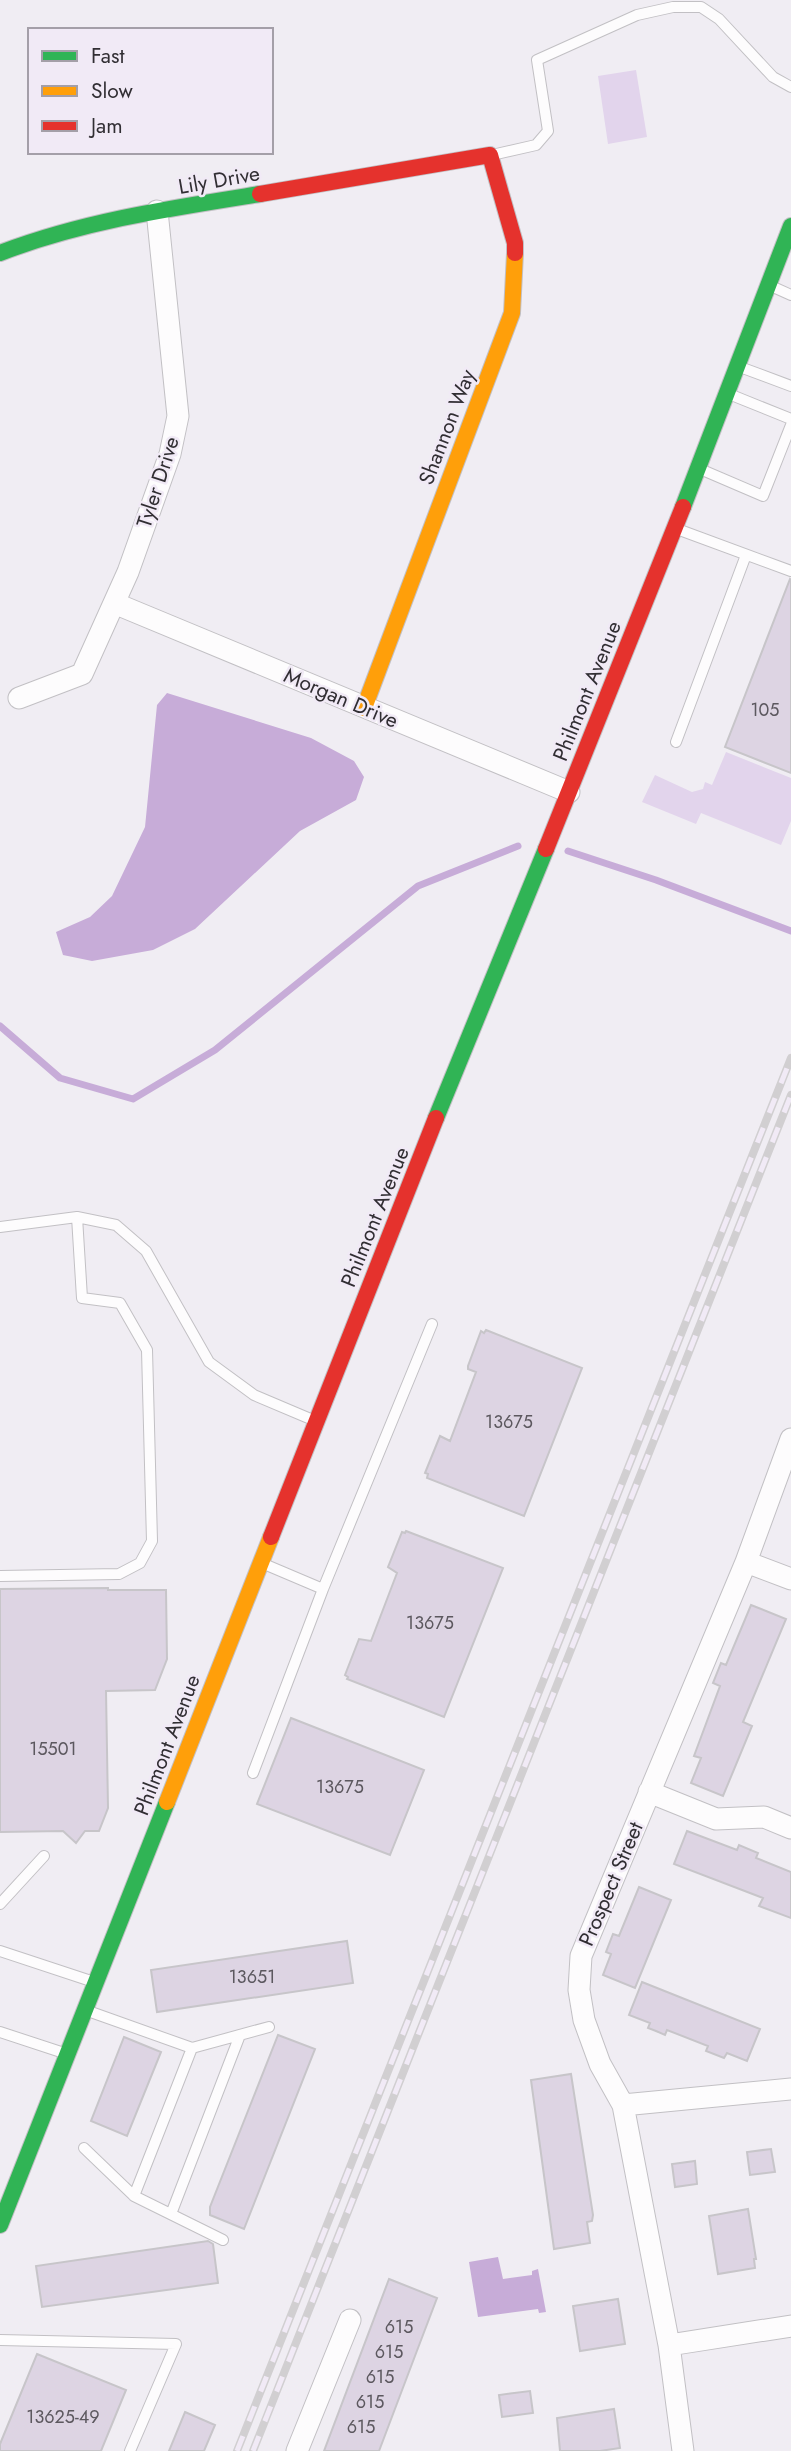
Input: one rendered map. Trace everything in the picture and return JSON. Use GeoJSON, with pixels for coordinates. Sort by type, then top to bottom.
{"type":"FeatureCollection","features":[{"type":"Feature","properties":{"kind":"main road","name":"Lily Drive"},"geometry":{"type":"LineString","coordinates":[[0,253],[44,236],[157,211],[490,155]]}},
{"type":"Feature","properties":{"kind":"main road","name":"Shannon Way"},"geometry":{"type":"LineString","coordinates":[[364,708],[512,313],[515,243],[490,155]]}},
{"type":"Feature","properties":{"kind":"main road","name":"Philmont Avenue"},"geometry":{"type":"LineString","coordinates":[[0,2225],[698,468],[768,285],[784,263],[791,226]]}},
{"type":"Feature","properties":{"kind":"street","name":"Tyler Drive"},"geometry":{"type":"LineString","coordinates":[[19,698],[82,674],[128,572],[170,454],[178,416],[157,211]]}},
{"type":"Feature","properties":{"kind":"street","name":"Morgan Drive"},"geometry":{"type":"LineString","coordinates":[[114,603],[569,792]]}},
{"type":"Feature","properties":{"kind":"street","name":"Prospect Street"},"geometry":{"type":"LineString","coordinates":[[683,2451],[669,2345],[622,2105],[600,2064],[584,2020],[579,1990],[581,1955],[746,1562],[791,1439]]}},
{"type":"Feature","properties":{"kind":"street"},"geometry":{"type":"LineString","coordinates":[[746,1562],[791,1579]]}},
{"type":"Feature","properties":{"kind":"street"},"geometry":{"type":"LineString","coordinates":[[649,1792],[716,1819],[764,1817],[791,1828]]}},
{"type":"Feature","properties":{"kind":"street"},"geometry":{"type":"LineString","coordinates":[[622,2105],[791,2090]]}},
{"type":"Feature","properties":{"kind":"street"},"geometry":{"type":"LineString","coordinates":[[297,2451],[350,2320]]}},
{"type":"Feature","properties":{"kind":"street"},"geometry":{"type":"LineString","coordinates":[[669,2345],[791,2326]]}},
{"type":"Feature","properties":{"kind":"lane"},"geometry":{"type":"LineString","coordinates":[[490,155],[536,145],[548,131],[537,60],[636,15],[673,7],[701,7],[719,19],[773,77],[791,87]]}},
{"type":"Feature","properties":{"kind":"lane"},"geometry":{"type":"LineString","coordinates":[[768,285],[791,295]]}},
{"type":"Feature","properties":{"kind":"lane"},"geometry":{"type":"LineString","coordinates":[[737,366],[791,386]]}},
{"type":"Feature","properties":{"kind":"lane"},"geometry":{"type":"LineString","coordinates":[[698,468],[763,496],[791,422],[726,393]]}},
{"type":"Feature","properties":{"kind":"lane"},"geometry":{"type":"LineString","coordinates":[[674,528],[791,571]]}},
{"type":"Feature","properties":{"kind":"lane"},"geometry":{"type":"LineString","coordinates":[[676,742],[746,555]]}},
{"type":"Feature","properties":{"kind":"lane"},"geometry":{"type":"LineString","coordinates":[[0,1576],[119,1574],[140,1563],[152,1541],[147,1350],[120,1303],[82,1298],[77,1217]]}},
{"type":"Feature","properties":{"kind":"lane"},"geometry":{"type":"LineString","coordinates":[[0,1227],[77,1217],[116,1225],[146,1251],[209,1362],[254,1395],[317,1422]]}},
{"type":"Feature","properties":{"kind":"lane"},"geometry":{"type":"LineString","coordinates":[[253,1773],[323,1588],[432,1324]]}},
{"type":"Feature","properties":{"kind":"lane"},"geometry":{"type":"LineString","coordinates":[[262,1563],[323,1588]]}},
{"type":"Feature","properties":{"kind":"lane"},"geometry":{"type":"LineString","coordinates":[[0,1903],[44,1856]]}},
{"type":"Feature","properties":{"kind":"lane"},"geometry":{"type":"LineString","coordinates":[[0,1951],[96,1983]]}},
{"type":"Feature","properties":{"kind":"lane"},"geometry":{"type":"LineString","coordinates":[[86,2010],[192,2048],[269,2027]]}},
{"type":"Feature","properties":{"kind":"lane"},"geometry":{"type":"LineString","coordinates":[[0,2032],[68,2054]]}},
{"type":"Feature","properties":{"kind":"lane"},"geometry":{"type":"LineString","coordinates":[[171,2214],[240,2035]]}},
{"type":"Feature","properties":{"kind":"lane"},"geometry":{"type":"LineString","coordinates":[[134,2196],[192,2048]]}},
{"type":"Feature","properties":{"kind":"lane"},"geometry":{"type":"LineString","coordinates":[[84,2148],[134,2196],[223,2240]]}},
{"type":"Feature","properties":{"kind":"lane"},"geometry":{"type":"LineString","coordinates":[[0,2340],[176,2344],[130,2451]]}},
{"type":"Feature","properties":{"kind":"shaded area"},"geometry":{"type":"Polygon","coordinates":[[[636,70],[647,137],[608,144],[598,76],[636,70]]]}},
{"type":"Feature","properties":{"kind":"shaded area"},"geometry":{"type":"Polygon","coordinates":[[[167,693],[311,738],[354,761],[364,777],[356,800],[300,831],[195,929],[153,950],[92,961],[63,955],[56,932],[90,917],[112,896],[145,827],[157,705],[167,693]]]}},
{"type":"Feature","properties":{"kind":"shaded area"},"geometry":{"type":"Polygon","coordinates":[[[726,752],[791,778],[791,821],[781,845],[701,813],[696,824],[642,802],[655,775],[692,792],[703,789],[705,782],[712,785],[726,752]]]}},
{"type":"Feature","properties":{"kind":"shaded area"},"geometry":{"type":"Polygon","coordinates":[[[498,2257],[503,2279],[532,2275],[532,2271],[538,2269],[546,2312],[539,2313],[538,2309],[478,2317],[469,2262],[498,2257]]]}},
{"type":"Feature","properties":{"kind":"building"},"geometry":{"type":"Polygon","coordinates":[[[791,580],[791,773],[725,747],[791,580]]]}},
{"type":"Feature","properties":{"kind":"building"},"geometry":{"type":"Polygon","coordinates":[[[486,1330],[582,1368],[524,1516],[427,1478],[428,1474],[425,1473],[440,1436],[450,1441],[476,1372],[468,1369],[468,1366],[481,1331],[484,1333],[486,1330]]]}},
{"type":"Feature","properties":{"kind":"building"},"geometry":{"type":"Polygon","coordinates":[[[406,1531],[503,1568],[444,1717],[347,1679],[345,1675],[359,1639],[371,1641],[397,1573],[388,1567],[402,1532],[406,1531]]]}},
{"type":"Feature","properties":{"kind":"building"},"geometry":{"type":"Polygon","coordinates":[[[0,1589],[166,1590],[167,1659],[155,1690],[106,1691],[108,1808],[99,1831],[85,1831],[76,1843],[63,1831],[0,1832],[0,1589]]]}},
{"type":"Feature","properties":{"kind":"building"},"geometry":{"type":"Polygon","coordinates":[[[751,1605],[786,1619],[743,1722],[752,1726],[723,1796],[691,1783],[701,1758],[694,1756],[720,1686],[713,1683],[721,1663],[726,1665],[751,1605]]]}},
{"type":"Feature","properties":{"kind":"building"},"geometry":{"type":"Polygon","coordinates":[[[291,1718],[424,1770],[390,1855],[257,1804],[291,1718]]]}},
{"type":"Feature","properties":{"kind":"building"},"geometry":{"type":"Polygon","coordinates":[[[687,1831],[737,1850],[739,1845],[758,1853],[756,1858],[791,1872],[791,1918],[759,1906],[763,1898],[674,1864],[687,1831]]]}},
{"type":"Feature","properties":{"kind":"building"},"geometry":{"type":"Polygon","coordinates":[[[639,1887],[671,1900],[635,1988],[603,1975],[611,1954],[606,1952],[613,1934],[619,1936],[639,1887]]]}},
{"type":"Feature","properties":{"kind":"building"},"geometry":{"type":"Polygon","coordinates":[[[347,1941],[353,1983],[157,2012],[151,1970],[347,1941]]]}},
{"type":"Feature","properties":{"kind":"building"},"geometry":{"type":"Polygon","coordinates":[[[642,1982],[760,2029],[747,2061],[727,2053],[724,2058],[706,2051],[708,2046],[667,2030],[665,2035],[648,2028],[650,2023],[629,2015],[642,1982]]]}},
{"type":"Feature","properties":{"kind":"building"},"geometry":{"type":"Polygon","coordinates":[[[278,2035],[315,2049],[244,2229],[210,2215],[210,2207],[278,2035]]]}},
{"type":"Feature","properties":{"kind":"building"},"geometry":{"type":"Polygon","coordinates":[[[124,2037],[161,2052],[127,2136],[91,2121],[124,2037]]]}},
{"type":"Feature","properties":{"kind":"building"},"geometry":{"type":"Polygon","coordinates":[[[571,2074],[593,2215],[592,2221],[587,2222],[590,2243],[554,2249],[531,2080],[571,2074]]]}},
{"type":"Feature","properties":{"kind":"building"},"geometry":{"type":"Polygon","coordinates":[[[771,2149],[775,2172],[750,2175],[747,2152],[771,2149]]]}},
{"type":"Feature","properties":{"kind":"building"},"geometry":{"type":"Polygon","coordinates":[[[695,2161],[697,2184],[675,2187],[672,2164],[695,2161]]]}},
{"type":"Feature","properties":{"kind":"building"},"geometry":{"type":"Polygon","coordinates":[[[748,2209],[755,2268],[718,2274],[709,2216],[748,2209]]]}},
{"type":"Feature","properties":{"kind":"building"},"geometry":{"type":"Polygon","coordinates":[[[208,2241],[213,2244],[218,2283],[42,2307],[36,2266],[208,2241]]]}},
{"type":"Feature","properties":{"kind":"building"},"geometry":{"type":"Polygon","coordinates":[[[389,2279],[437,2298],[379,2451],[324,2451],[389,2279]]]}},
{"type":"Feature","properties":{"kind":"building"},"geometry":{"type":"Polygon","coordinates":[[[618,2299],[625,2344],[580,2351],[573,2306],[618,2299]]]}},
{"type":"Feature","properties":{"kind":"building"},"geometry":{"type":"Polygon","coordinates":[[[37,2354],[126,2390],[101,2451],[0,2451],[0,2444],[37,2354]]]}},
{"type":"Feature","properties":{"kind":"building"},"geometry":{"type":"Polygon","coordinates":[[[530,2391],[533,2413],[502,2417],[499,2395],[530,2391]]]}},
{"type":"Feature","properties":{"kind":"building"},"geometry":{"type":"Polygon","coordinates":[[[614,2409],[620,2448],[560,2451],[557,2418],[614,2409]]]}},
{"type":"Feature","properties":{"kind":"building"},"geometry":{"type":"Polygon","coordinates":[[[185,2412],[215,2425],[204,2451],[169,2451],[185,2412]]]}},
{"type":"Feature","properties":{"kind":"waterway"},"geometry":{"type":"LineString","coordinates":[[0,1026],[60,1078],[133,1099],[215,1050],[418,886],[518,846]]}},
{"type":"Feature","properties":{"kind":"waterway"},"geometry":{"type":"LineString","coordinates":[[568,851],[656,880],[791,931]]}},
{"type":"Feature","properties":{"kind":"railway"},"geometry":{"type":"LineString","coordinates":[[237,2451],[791,1058]]}},
{"type":"Feature","properties":{"kind":"railway"},"geometry":{"type":"LineString","coordinates":[[253,2451],[791,1095]]}},
{"type":"Feature","properties":{"kind":"traffic: fast"},"geometry":{"type":"LineString","coordinates":[[0,253],[96,224],[260,194]]}},
{"type":"Feature","properties":{"kind":"traffic: fast"},"geometry":{"type":"LineString","coordinates":[[683,507],[791,226]]}},
{"type":"Feature","properties":{"kind":"traffic: fast"},"geometry":{"type":"LineString","coordinates":[[436,1118],[546,849]]}},
{"type":"Feature","properties":{"kind":"traffic: fast"},"geometry":{"type":"LineString","coordinates":[[0,2225],[167,1802]]}},
{"type":"Feature","properties":{"kind":"traffic: slow"},"geometry":{"type":"LineString","coordinates":[[364,708],[512,313],[515,253]]}},
{"type":"Feature","properties":{"kind":"traffic: slow"},"geometry":{"type":"LineString","coordinates":[[167,1802],[271,1537]]}},
{"type":"Feature","properties":{"kind":"traffic: jam"},"geometry":{"type":"LineString","coordinates":[[260,194],[490,155],[515,243],[515,253]]}},
{"type":"Feature","properties":{"kind":"traffic: jam"},"geometry":{"type":"LineString","coordinates":[[546,849],[683,507]]}},
{"type":"Feature","properties":{"kind":"traffic: jam"},"geometry":{"type":"LineString","coordinates":[[271,1537],[436,1118]]}}]}
